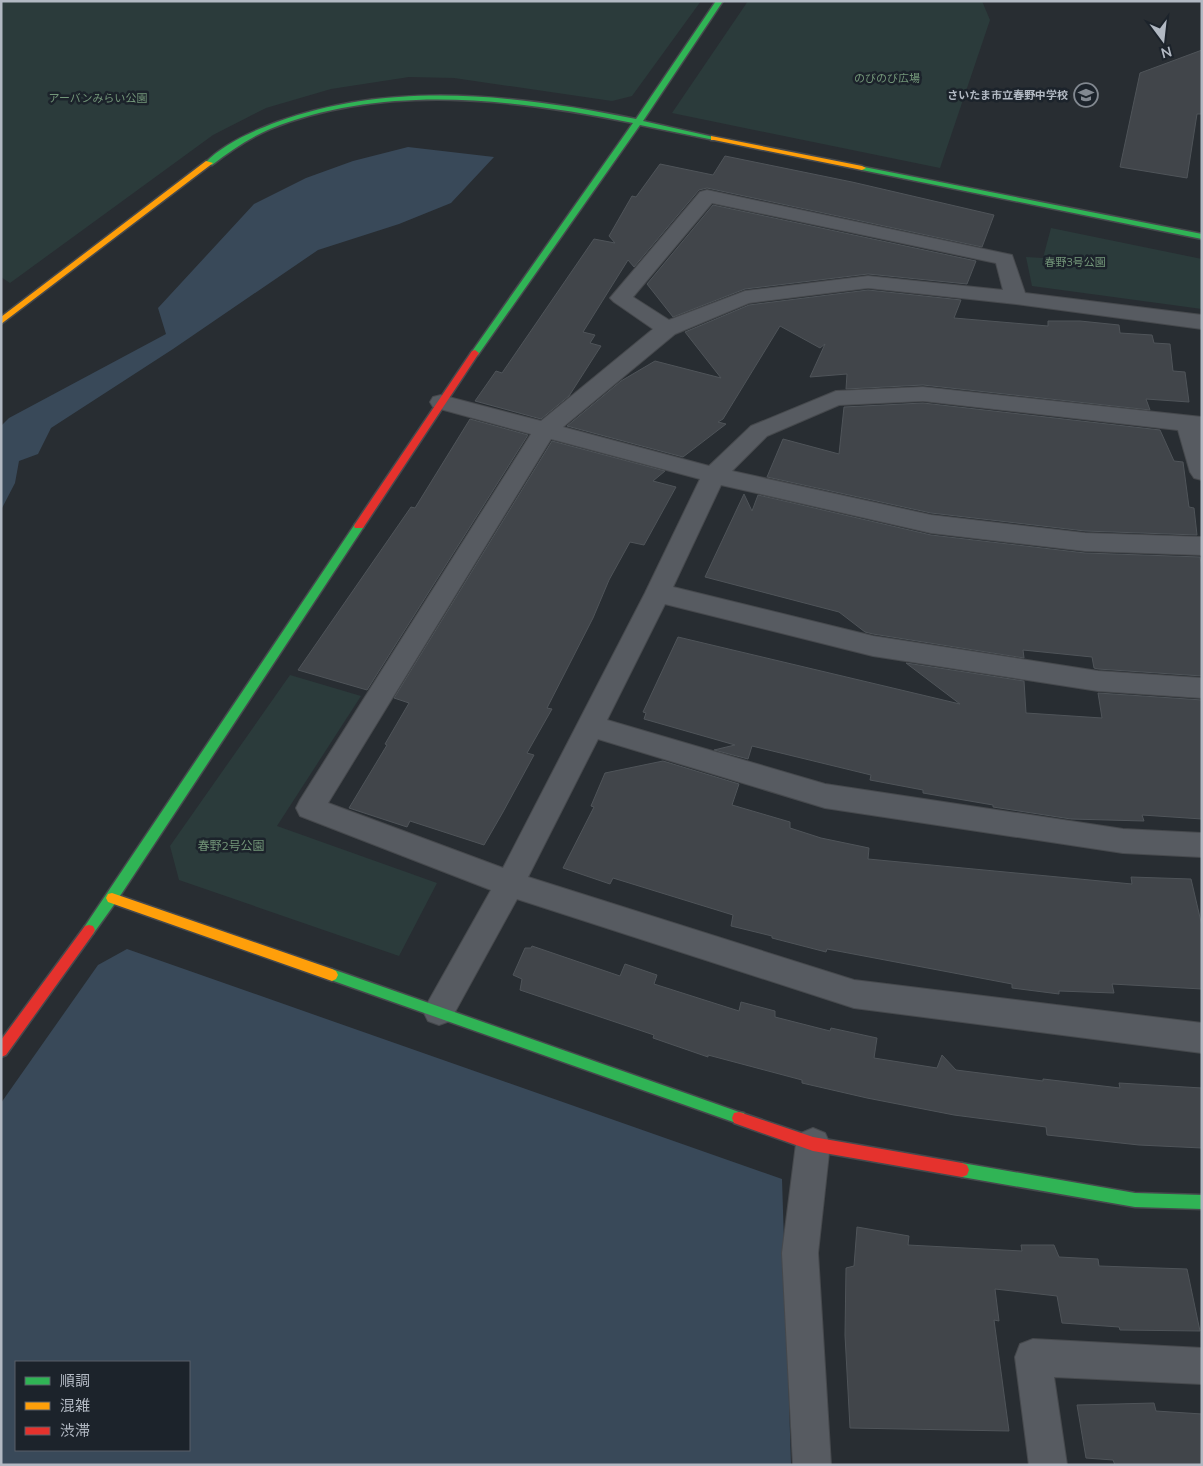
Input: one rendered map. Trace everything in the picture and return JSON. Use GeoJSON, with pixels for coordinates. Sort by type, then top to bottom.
{"type":"FeatureCollection","features":[{"type":"Feature","properties":{"kind":"street"},"geometry":{"type":"LineString","coordinates":[[1,1051],[112,898],[440,402],[638,122],[720,1]]}},
{"type":"Feature","properties":{"kind":"street"},"geometry":{"type":"LineString","coordinates":[[1,321],[192,175],[229,150],[267,129],[295,118],[331,109],[418,98],[495,100],[558,107],[1202,237]]}},
{"type":"Feature","properties":{"kind":"street"},"geometry":{"type":"LineString","coordinates":[[667,329],[621,298],[708,196],[1005,259],[1016,298]]}},
{"type":"Feature","properties":{"kind":"street"},"geometry":{"type":"LineString","coordinates":[[1202,322],[1016,298],[868,282],[745,297],[667,329],[546,429],[310,808],[510,884],[854,994],[1202,1038]]}},
{"type":"Feature","properties":{"kind":"street"},"geometry":{"type":"LineString","coordinates":[[439,1011],[510,884],[658,593],[714,475],[759,432],[836,398],[923,394],[1194,424],[1202,472]]}},
{"type":"Feature","properties":{"kind":"street"},"geometry":{"type":"LineString","coordinates":[[440,402],[714,475],[931,524],[1085,542],[1202,546]]}},
{"type":"Feature","properties":{"kind":"street"},"geometry":{"type":"LineString","coordinates":[[658,593],[873,646],[1098,681],[1202,688]]}},
{"type":"Feature","properties":{"kind":"street"},"geometry":{"type":"LineString","coordinates":[[590,726],[825,796],[1123,841],[1202,845]]}},
{"type":"Feature","properties":{"kind":"street"},"geometry":{"type":"LineString","coordinates":[[112,898],[439,1011],[814,1144],[1135,1200],[1202,1202]]}},
{"type":"Feature","properties":{"kind":"street"},"geometry":{"type":"LineString","coordinates":[[812,1465],[800,1253],[814,1144]]}},
{"type":"Feature","properties":{"kind":"street"},"geometry":{"type":"LineString","coordinates":[[1048,1465],[1033,1357],[1202,1366]]}},
{"type":"Feature","properties":{"kind":"green space","name":"アーバンみらい公園"},"geometry":{"type":"Polygon","coordinates":[[[1,1],[701,1],[632,96],[612,101],[454,78],[409,77],[331,89],[266,108],[213,135],[10,283],[1,277],[1,1]]]}},
{"type":"Feature","properties":{"kind":"green space","name":"のびのび広場"},"geometry":{"type":"Polygon","coordinates":[[[748,1],[982,1],[990,20],[940,168],[672,113],[748,1]]]}},
{"type":"Feature","properties":{"kind":"green space","name":"春野3号公園"},"geometry":{"type":"Polygon","coordinates":[[[1051,228],[1202,259],[1202,309],[1032,286],[1026,257],[1043,258],[1051,228]]]}},
{"type":"Feature","properties":{"kind":"green space","name":"春野2号公園"},"geometry":{"type":"Polygon","coordinates":[[[290,675],[361,696],[277,826],[437,883],[399,956],[179,880],[170,846],[290,675]]]}},
{"type":"Feature","properties":{"kind":"water"},"geometry":{"type":"Polygon","coordinates":[[[408,147],[494,157],[451,203],[399,224],[318,250],[173,349],[51,428],[38,454],[19,461],[15,483],[1,510],[1,426],[9,418],[166,334],[158,308],[254,204],[306,178],[353,161],[408,147]]]}},
{"type":"Feature","properties":{"kind":"water"},"geometry":{"type":"Polygon","coordinates":[[[127,949],[782,1179],[791,1465],[1,1465],[1,1103],[98,965],[127,949]]]}},
{"type":"Feature","properties":{"kind":"building"},"geometry":{"type":"Polygon","coordinates":[[[1202,50],[1202,114],[1197,114],[1187,178],[1120,167],[1140,73],[1202,50]]]}},
{"type":"Feature","properties":{"kind":"building"},"geometry":{"type":"Polygon","coordinates":[[[725,156],[852,182],[994,215],[982,247],[707,188],[699,190],[634,267],[628,260],[583,332],[595,335],[590,343],[601,346],[569,396],[541,419],[475,401],[496,371],[502,373],[594,239],[615,243],[609,236],[632,196],[636,197],[660,164],[713,175],[725,156]]]}},
{"type":"Feature","properties":{"kind":"building"},"geometry":{"type":"Polygon","coordinates":[[[713,205],[976,261],[967,284],[868,274],[745,289],[673,317],[647,284],[713,205]]]}},
{"type":"Feature","properties":{"kind":"building"},"geometry":{"type":"Polygon","coordinates":[[[868,290],[961,300],[954,318],[1048,326],[1048,321],[1080,321],[1119,325],[1120,333],[1152,335],[1154,343],[1170,344],[1173,371],[1185,372],[1189,402],[1146,399],[1150,410],[923,385],[846,389],[847,374],[810,377],[825,344],[820,348],[780,326],[723,419],[718,422],[726,424],[683,457],[567,426],[621,381],[655,361],[721,378],[685,332],[749,305],[868,290]]]}},
{"type":"Feature","properties":{"kind":"building"},"geometry":{"type":"Polygon","coordinates":[[[923,403],[1160,430],[1174,461],[1183,462],[1189,507],[1194,508],[1197,535],[1085,531],[931,513],[767,477],[783,439],[839,454],[844,407],[923,403]]]}},
{"type":"Feature","properties":{"kind":"building"},"geometry":{"type":"Polygon","coordinates":[[[470,419],[528,435],[367,690],[298,670],[411,507],[415,508],[470,419]]]}},
{"type":"Feature","properties":{"kind":"building"},"geometry":{"type":"Polygon","coordinates":[[[552,441],[665,471],[653,481],[676,487],[644,545],[630,542],[609,580],[593,618],[547,708],[552,709],[527,753],[534,755],[503,812],[484,845],[410,821],[407,827],[349,808],[387,745],[385,744],[409,703],[394,698],[552,441]]]}},
{"type":"Feature","properties":{"kind":"building"},"geometry":{"type":"Polygon","coordinates":[[[744,494],[752,511],[758,495],[931,535],[1085,553],[1200,557],[1202,571],[1202,676],[1098,669],[1094,668],[1092,657],[1023,650],[1024,658],[873,634],[865,632],[839,612],[705,577],[744,494]]]}},
{"type":"Feature","properties":{"kind":"building"},"geometry":{"type":"Polygon","coordinates":[[[678,637],[960,704],[906,663],[1024,681],[1026,713],[1102,718],[1098,693],[1202,700],[1202,819],[1142,815],[1144,821],[1071,819],[993,807],[993,805],[923,793],[923,790],[870,780],[871,775],[752,746],[748,759],[714,750],[735,745],[644,719],[646,713],[643,712],[678,637]]]}},
{"type":"Feature","properties":{"kind":"building"},"geometry":{"type":"Polygon","coordinates":[[[663,761],[739,784],[732,805],[790,822],[790,828],[821,838],[869,848],[868,859],[1132,884],[1131,877],[1191,879],[1202,926],[1202,989],[1112,984],[1114,993],[1059,991],[1059,994],[1012,988],[1012,984],[827,949],[826,952],[772,938],[772,936],[731,926],[733,915],[613,878],[610,884],[563,868],[594,807],[591,806],[605,773],[663,761]]]}},
{"type":"Feature","properties":{"kind":"building"},"geometry":{"type":"Polygon","coordinates":[[[532,946],[620,976],[625,964],[657,975],[654,984],[739,1011],[741,1002],[775,1011],[775,1017],[830,1031],[831,1028],[877,1038],[874,1058],[937,1068],[942,1055],[956,1070],[1120,1088],[1119,1083],[1202,1088],[1202,1148],[1139,1145],[1047,1135],[1046,1127],[954,1115],[867,1098],[802,1083],[802,1080],[708,1055],[708,1057],[653,1038],[654,1035],[520,990],[522,979],[513,975],[525,948],[531,948],[532,946]]]}},
{"type":"Feature","properties":{"kind":"building"},"geometry":{"type":"Polygon","coordinates":[[[857,1227],[909,1236],[908,1245],[1022,1251],[1021,1245],[1054,1245],[1059,1257],[1098,1259],[1099,1266],[1187,1269],[1200,1331],[1120,1330],[1119,1327],[1062,1323],[1057,1296],[995,1289],[999,1321],[994,1320],[1009,1431],[850,1428],[845,1335],[846,1268],[854,1266],[857,1227]]]}},
{"type":"Feature","properties":{"kind":"building"},"geometry":{"type":"Polygon","coordinates":[[[1154,1403],[1156,1411],[1202,1414],[1202,1465],[1115,1465],[1113,1460],[1086,1458],[1077,1405],[1154,1403]]]}},
{"type":"Feature","properties":{"kind":"traffic: fast"},"geometry":{"type":"LineString","coordinates":[[475,353],[638,122],[720,1]]}},
{"type":"Feature","properties":{"kind":"traffic: fast"},"geometry":{"type":"LineString","coordinates":[[209,163],[252,135],[300,116],[336,107],[373,101],[411,98],[486,99],[523,102],[597,114],[714,138]]}},
{"type":"Feature","properties":{"kind":"traffic: fast"},"geometry":{"type":"LineString","coordinates":[[862,168],[1202,237]]}},
{"type":"Feature","properties":{"kind":"traffic: fast"},"geometry":{"type":"LineString","coordinates":[[89,930],[359,526]]}},
{"type":"Feature","properties":{"kind":"traffic: fast"},"geometry":{"type":"LineString","coordinates":[[332,975],[739,1118]]}},
{"type":"Feature","properties":{"kind":"traffic: fast"},"geometry":{"type":"LineString","coordinates":[[962,1170],[1135,1200],[1202,1202]]}},
{"type":"Feature","properties":{"kind":"traffic: slow"},"geometry":{"type":"LineString","coordinates":[[714,138],[862,168]]}},
{"type":"Feature","properties":{"kind":"traffic: slow"},"geometry":{"type":"LineString","coordinates":[[1,321],[209,163]]}},
{"type":"Feature","properties":{"kind":"traffic: slow"},"geometry":{"type":"LineString","coordinates":[[112,898],[332,975]]}},
{"type":"Feature","properties":{"kind":"traffic: jam"},"geometry":{"type":"LineString","coordinates":[[359,526],[475,353]]}},
{"type":"Feature","properties":{"kind":"traffic: jam"},"geometry":{"type":"LineString","coordinates":[[1,1051],[89,930]]}},
{"type":"Feature","properties":{"kind":"traffic: jam"},"geometry":{"type":"LineString","coordinates":[[739,1118],[813,1144],[962,1170]]}},
{"type":"Feature","properties":{"kind":"place","name":"さいたま市立春野中学校"},"geometry":{"type":"Point","coordinates":[1086,95]}}]}
